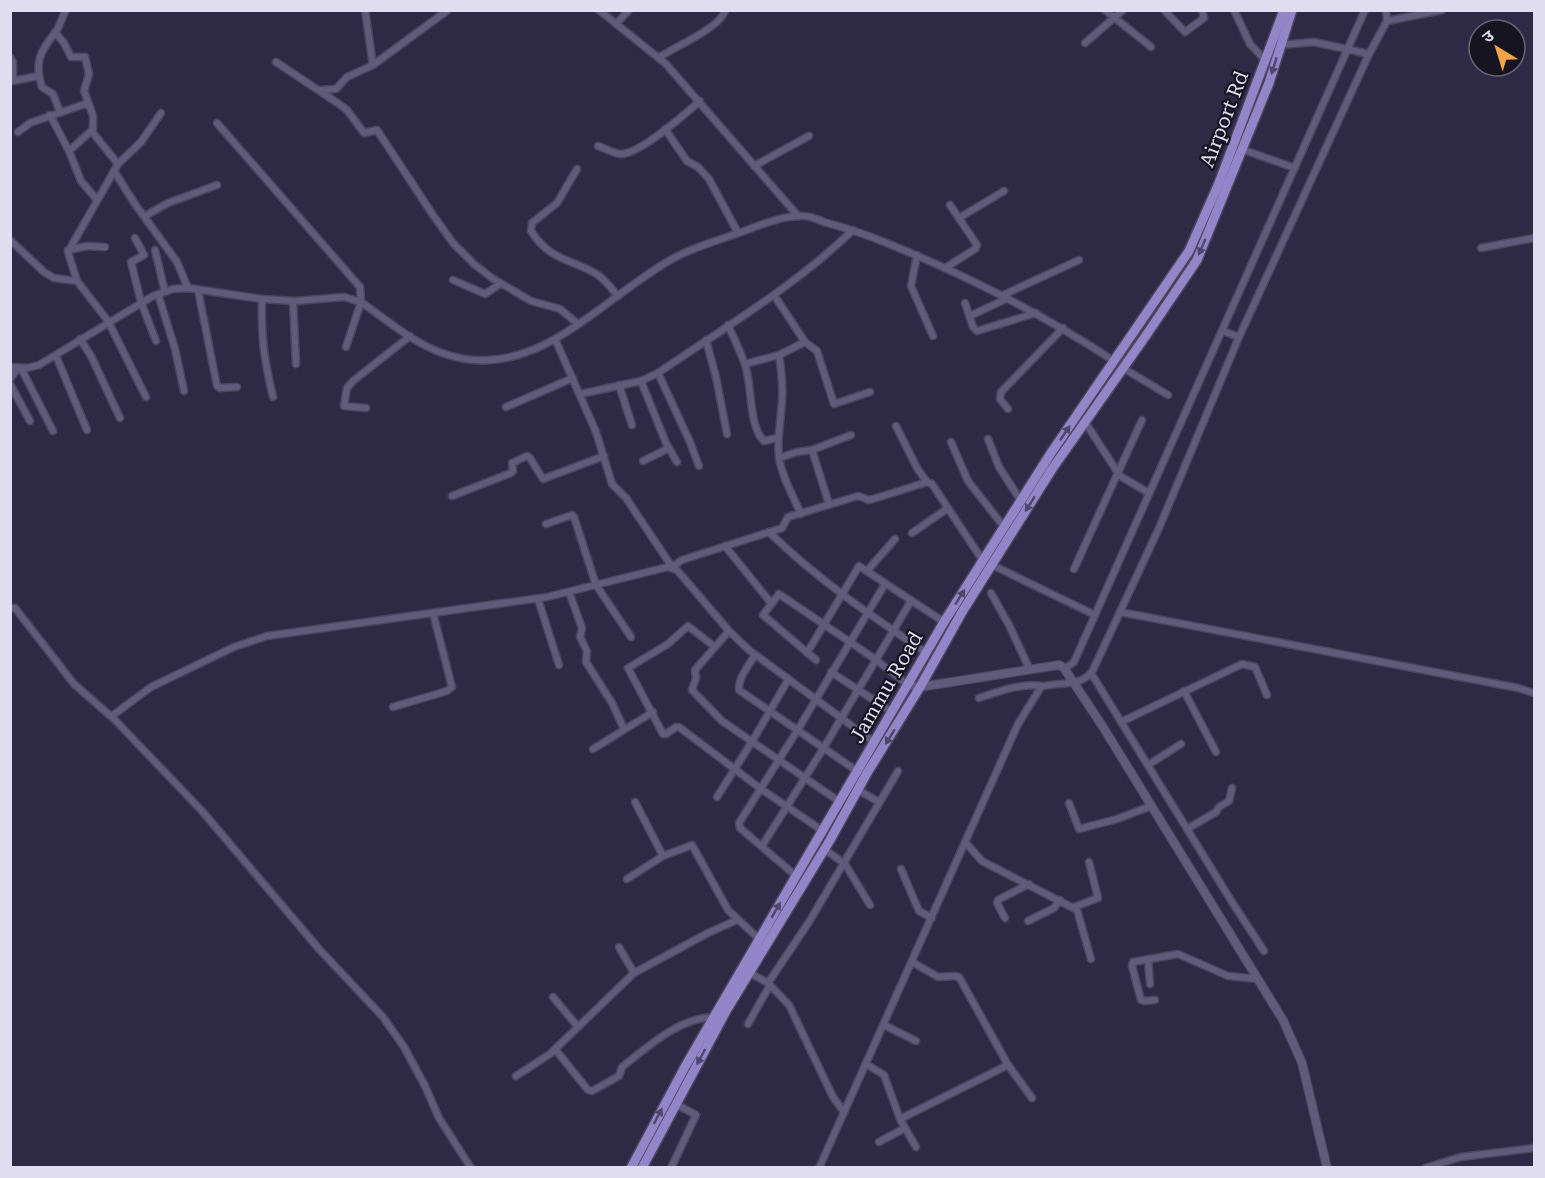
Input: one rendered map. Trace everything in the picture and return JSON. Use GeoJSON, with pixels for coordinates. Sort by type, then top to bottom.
{"type":"FeatureCollection","features":[{"type":"Feature","properties":{"kind":"main road","name":"Airport Rd"},"geometry":{"type":"LineString","coordinates":[[1195,238],[1219,183],[1284,10]]}},
{"type":"Feature","properties":{"kind":"main road"},"geometry":{"type":"LineString","coordinates":[[642,1167],[726,1011],[920,687],[987,563],[1197,260],[1269,83],[1292,10]]}},
{"type":"Feature","properties":{"kind":"main road","name":"Jammu Road"},"geometry":{"type":"LineString","coordinates":[[631,1167],[686,1065],[909,686],[944,622],[987,563],[1004,527],[1189,251],[1195,238]]}},
{"type":"Feature","properties":{"kind":"street"},"geometry":{"type":"LineString","coordinates":[[60,112],[54,96],[43,88],[37,67],[47,41],[55,32],[66,10]]}},
{"type":"Feature","properties":{"kind":"street"},"geometry":{"type":"LineString","coordinates":[[365,10],[373,65]]}},
{"type":"Feature","properties":{"kind":"street"},"geometry":{"type":"LineString","coordinates":[[320,90],[336,89],[350,75],[373,65],[448,10]]}},
{"type":"Feature","properties":{"kind":"street"},"geometry":{"type":"LineString","coordinates":[[598,10],[660,57],[798,216]]}},
{"type":"Feature","properties":{"kind":"street"},"geometry":{"type":"LineString","coordinates":[[616,24],[629,10]]}},
{"type":"Feature","properties":{"kind":"street"},"geometry":{"type":"LineString","coordinates":[[660,57],[703,31],[722,17],[725,10]]}},
{"type":"Feature","properties":{"kind":"street"},"geometry":{"type":"LineString","coordinates":[[1105,10],[1151,47]]}},
{"type":"Feature","properties":{"kind":"street"},"geometry":{"type":"LineString","coordinates":[[1085,43],[1123,10]]}},
{"type":"Feature","properties":{"kind":"street"},"geometry":{"type":"LineString","coordinates":[[1164,10],[1184,32],[1204,18],[1202,10]]}},
{"type":"Feature","properties":{"kind":"street"},"geometry":{"type":"LineString","coordinates":[[1234,10],[1250,44],[1265,60]]}},
{"type":"Feature","properties":{"kind":"street"},"geometry":{"type":"LineString","coordinates":[[1327,1167],[1300,1055],[1283,1020],[1151,806],[1077,676],[1074,662],[1295,168],[1351,50],[1365,10]]}},
{"type":"Feature","properties":{"kind":"street"},"geometry":{"type":"LineString","coordinates":[[819,1167],[1018,724],[1038,690],[1077,676],[1120,612],[1159,528],[1237,336],[1367,54],[1387,21],[1386,10]]}},
{"type":"Feature","properties":{"kind":"street"},"geometry":{"type":"LineString","coordinates":[[1387,21],[1442,10]]}},
{"type":"Feature","properties":{"kind":"street"},"geometry":{"type":"LineString","coordinates":[[55,32],[64,42],[71,57],[85,57],[89,74],[84,91],[93,116],[92,130],[145,216],[177,262],[188,288]]}},
{"type":"Feature","properties":{"kind":"street"},"geometry":{"type":"LineString","coordinates":[[1281,45],[1314,42],[1367,54]]}},
{"type":"Feature","properties":{"kind":"street"},"geometry":{"type":"LineString","coordinates":[[10,57],[13,62],[13,81],[38,76]]}},
{"type":"Feature","properties":{"kind":"street"},"geometry":{"type":"LineString","coordinates":[[276,62],[347,110],[364,133],[377,130],[453,243],[474,264],[500,284],[531,301],[560,309],[578,324]]}},
{"type":"Feature","properties":{"kind":"street"},"geometry":{"type":"LineString","coordinates":[[598,146],[622,154],[638,148],[700,101]]}},
{"type":"Feature","properties":{"kind":"street"},"geometry":{"type":"LineString","coordinates":[[18,132],[30,123],[50,115],[85,104],[90,107]]}},
{"type":"Feature","properties":{"kind":"street"},"geometry":{"type":"LineString","coordinates":[[146,397],[108,321],[77,281],[68,250],[116,168],[141,142],[160,113]]}},
{"type":"Feature","properties":{"kind":"street"},"geometry":{"type":"LineString","coordinates":[[50,115],[69,151],[81,181],[97,200]]}},
{"type":"Feature","properties":{"kind":"street"},"geometry":{"type":"LineString","coordinates":[[217,123],[360,286],[360,302],[346,347]]}},
{"type":"Feature","properties":{"kind":"street"},"geometry":{"type":"LineString","coordinates":[[665,129],[687,161],[698,167],[709,179],[738,233]]}},
{"type":"Feature","properties":{"kind":"street"},"geometry":{"type":"LineString","coordinates":[[69,151],[92,130]]}},
{"type":"Feature","properties":{"kind":"street"},"geometry":{"type":"LineString","coordinates":[[754,166],[809,136]]}},
{"type":"Feature","properties":{"kind":"street"},"geometry":{"type":"LineString","coordinates":[[1241,149],[1295,168]]}},
{"type":"Feature","properties":{"kind":"street"},"geometry":{"type":"LineString","coordinates":[[577,169],[557,203],[532,223],[531,231],[546,249],[560,259],[597,275],[618,296]]}},
{"type":"Feature","properties":{"kind":"street"},"geometry":{"type":"LineString","coordinates":[[145,216],[178,199],[217,185]]}},
{"type":"Feature","properties":{"kind":"street"},"geometry":{"type":"LineString","coordinates":[[959,218],[1004,191]]}},
{"type":"Feature","properties":{"kind":"street"},"geometry":{"type":"LineString","coordinates":[[945,268],[976,247],[976,243],[950,205]]}},
{"type":"Feature","properties":{"kind":"street"},"geometry":{"type":"LineString","coordinates":[[10,367],[33,367],[56,356],[141,302],[173,289],[188,288],[262,299],[293,301],[344,297],[360,302],[410,336],[444,354],[464,359],[489,361],[511,359],[555,339],[673,258],[738,233],[780,219],[798,216],[853,230],[917,255],[1036,313],[1114,361]]}},
{"type":"Feature","properties":{"kind":"street"},"geometry":{"type":"LineString","coordinates":[[580,394],[641,381],[658,373],[774,295],[830,253],[853,230]]}},
{"type":"Feature","properties":{"kind":"street"},"geometry":{"type":"LineString","coordinates":[[135,238],[144,255],[131,261],[141,302],[156,340]]}},
{"type":"Feature","properties":{"kind":"street"},"geometry":{"type":"LineString","coordinates":[[1481,248],[1534,238]]}},
{"type":"Feature","properties":{"kind":"street"},"geometry":{"type":"LineString","coordinates":[[10,240],[44,272],[54,278],[77,281]]}},
{"type":"Feature","properties":{"kind":"street"},"geometry":{"type":"LineString","coordinates":[[68,250],[87,246],[105,247]]}},
{"type":"Feature","properties":{"kind":"street"},"geometry":{"type":"LineString","coordinates":[[154,250],[161,293],[184,391]]}},
{"type":"Feature","properties":{"kind":"street"},"geometry":{"type":"LineString","coordinates":[[917,255],[911,286],[933,336]]}},
{"type":"Feature","properties":{"kind":"street"},"geometry":{"type":"LineString","coordinates":[[970,316],[1079,260]]}},
{"type":"Feature","properties":{"kind":"street"},"geometry":{"type":"LineString","coordinates":[[453,280],[485,294],[500,284]]}},
{"type":"Feature","properties":{"kind":"street"},"geometry":{"type":"LineString","coordinates":[[198,290],[217,386],[220,388],[237,387]]}},
{"type":"Feature","properties":{"kind":"street"},"geometry":{"type":"LineString","coordinates":[[774,295],[805,342],[817,351],[834,404],[870,392]]}},
{"type":"Feature","properties":{"kind":"street"},"geometry":{"type":"LineString","coordinates":[[262,299],[261,336],[273,397]]}},
{"type":"Feature","properties":{"kind":"street"},"geometry":{"type":"LineString","coordinates":[[293,301],[297,364]]}},
{"type":"Feature","properties":{"kind":"street"},"geometry":{"type":"LineString","coordinates":[[965,303],[973,327],[977,331],[1036,313]]}},
{"type":"Feature","properties":{"kind":"street"},"geometry":{"type":"LineString","coordinates":[[728,325],[744,364],[754,418],[761,438],[764,441],[777,438]]}},
{"type":"Feature","properties":{"kind":"street"},"geometry":{"type":"LineString","coordinates":[[1008,410],[1000,399],[1001,392],[1063,328]]}},
{"type":"Feature","properties":{"kind":"street"},"geometry":{"type":"LineString","coordinates":[[1224,331],[1237,336]]}},
{"type":"Feature","properties":{"kind":"street"},"geometry":{"type":"LineString","coordinates":[[366,408],[345,407],[347,388],[364,371],[410,336]]}},
{"type":"Feature","properties":{"kind":"street"},"geometry":{"type":"LineString","coordinates":[[81,339],[120,418]]}},
{"type":"Feature","properties":{"kind":"street"},"geometry":{"type":"LineString","coordinates":[[555,339],[596,432],[612,484],[626,498],[672,567],[729,631],[755,655],[875,743]]}},
{"type":"Feature","properties":{"kind":"street"},"geometry":{"type":"LineString","coordinates":[[706,340],[727,434]]}},
{"type":"Feature","properties":{"kind":"street"},"geometry":{"type":"LineString","coordinates":[[744,364],[779,355],[805,342]]}},
{"type":"Feature","properties":{"kind":"street"},"geometry":{"type":"LineString","coordinates":[[779,355],[782,379],[782,411],[777,438],[779,458],[801,514]]}},
{"type":"Feature","properties":{"kind":"street"},"geometry":{"type":"LineString","coordinates":[[56,356],[87,430]]}},
{"type":"Feature","properties":{"kind":"street"},"geometry":{"type":"LineString","coordinates":[[20,368],[10,382],[30,422]]}},
{"type":"Feature","properties":{"kind":"street"},"geometry":{"type":"LineString","coordinates":[[20,368],[53,431]]}},
{"type":"Feature","properties":{"kind":"street"},"geometry":{"type":"LineString","coordinates":[[1123,368],[1167,395]]}},
{"type":"Feature","properties":{"kind":"street"},"geometry":{"type":"LineString","coordinates":[[658,373],[699,466]]}},
{"type":"Feature","properties":{"kind":"street"},"geometry":{"type":"LineString","coordinates":[[506,407],[573,378]]}},
{"type":"Feature","properties":{"kind":"street"},"geometry":{"type":"LineString","coordinates":[[641,381],[677,462]]}},
{"type":"Feature","properties":{"kind":"street"},"geometry":{"type":"LineString","coordinates":[[619,385],[632,425]]}},
{"type":"Feature","properties":{"kind":"street"},"geometry":{"type":"LineString","coordinates":[[1074,569],[1142,420]]}},
{"type":"Feature","properties":{"kind":"street"},"geometry":{"type":"LineString","coordinates":[[1085,422],[1124,479],[1149,493]]}},
{"type":"Feature","properties":{"kind":"street"},"geometry":{"type":"LineString","coordinates":[[896,426],[917,468],[927,482],[932,484],[987,563],[1095,615]]}},
{"type":"Feature","properties":{"kind":"street"},"geometry":{"type":"LineString","coordinates":[[779,458],[812,450],[851,435]]}},
{"type":"Feature","properties":{"kind":"street"},"geometry":{"type":"LineString","coordinates":[[988,439],[999,467],[1021,501]]}},
{"type":"Feature","properties":{"kind":"street"},"geometry":{"type":"LineString","coordinates":[[951,442],[968,482],[1004,527]]}},
{"type":"Feature","properties":{"kind":"street"},"geometry":{"type":"LineString","coordinates":[[642,461],[669,448]]}},
{"type":"Feature","properties":{"kind":"street"},"geometry":{"type":"LineString","coordinates":[[812,450],[829,504]]}},
{"type":"Feature","properties":{"kind":"street"},"geometry":{"type":"LineString","coordinates":[[452,496],[512,473],[512,463],[526,456],[530,458],[543,479],[603,456]]}},
{"type":"Feature","properties":{"kind":"street"},"geometry":{"type":"LineString","coordinates":[[112,716],[151,687],[252,641],[279,634],[317,631],[538,599],[569,592],[672,567],[682,560],[784,527],[788,517],[829,504],[858,496],[869,500],[927,482]]}},
{"type":"Feature","properties":{"kind":"street"},"geometry":{"type":"LineString","coordinates":[[912,533],[948,508]]}},
{"type":"Feature","properties":{"kind":"street"},"geometry":{"type":"LineString","coordinates":[[546,524],[574,517],[596,585],[631,637]]}},
{"type":"Feature","properties":{"kind":"street"},"geometry":{"type":"LineString","coordinates":[[769,532],[808,569],[841,595],[927,653]]}},
{"type":"Feature","properties":{"kind":"street"},"geometry":{"type":"LineString","coordinates":[[867,570],[895,539]]}},
{"type":"Feature","properties":{"kind":"street"},"geometry":{"type":"LineString","coordinates":[[725,546],[771,603]]}},
{"type":"Feature","properties":{"kind":"street"},"geometry":{"type":"LineString","coordinates":[[807,653],[858,566],[944,622]]}},
{"type":"Feature","properties":{"kind":"street"},"geometry":{"type":"LineString","coordinates":[[796,876],[739,825],[885,584]]}},
{"type":"Feature","properties":{"kind":"street"},"geometry":{"type":"LineString","coordinates":[[569,592],[582,628],[580,636],[587,651],[586,662],[612,703],[624,729]]}},
{"type":"Feature","properties":{"kind":"street"},"geometry":{"type":"LineString","coordinates":[[991,593],[1009,625],[1029,670]]}},
{"type":"Feature","properties":{"kind":"street"},"geometry":{"type":"LineString","coordinates":[[816,660],[764,616],[763,613],[781,594],[875,659],[909,686],[920,687],[1059,665],[1077,676],[1121,722],[1264,951]]}},
{"type":"Feature","properties":{"kind":"street"},"geometry":{"type":"LineString","coordinates":[[538,599],[559,665]]}},
{"type":"Feature","properties":{"kind":"street"},"geometry":{"type":"LineString","coordinates":[[762,846],[911,602]]}},
{"type":"Feature","properties":{"kind":"street"},"geometry":{"type":"LineString","coordinates":[[10,608],[15,608],[36,632],[74,684],[112,716],[202,811],[319,949],[383,1017],[405,1047],[439,1118],[471,1167]]}},
{"type":"Feature","properties":{"kind":"street"},"geometry":{"type":"LineString","coordinates":[[1120,612],[1518,688],[1534,693]]}},
{"type":"Feature","properties":{"kind":"street"},"geometry":{"type":"LineString","coordinates":[[393,707],[447,691],[452,687],[433,613]]}},
{"type":"Feature","properties":{"kind":"street"},"geometry":{"type":"LineString","coordinates":[[714,647],[688,626],[668,644],[629,667],[664,735],[679,727],[761,789],[823,831]]}},
{"type":"Feature","properties":{"kind":"street"},"geometry":{"type":"LineString","coordinates":[[729,631],[695,670],[696,678],[692,690],[722,721],[840,802]]}},
{"type":"Feature","properties":{"kind":"street"},"geometry":{"type":"LineString","coordinates":[[755,655],[738,688],[857,771]]}},
{"type":"Feature","properties":{"kind":"street"},"geometry":{"type":"LineString","coordinates":[[1121,722],[1242,663],[1255,667],[1267,695]]}},
{"type":"Feature","properties":{"kind":"street"},"geometry":{"type":"LineString","coordinates":[[831,672],[892,712]]}},
{"type":"Feature","properties":{"kind":"street"},"geometry":{"type":"LineString","coordinates":[[717,797],[788,680]]}},
{"type":"Feature","properties":{"kind":"street"},"geometry":{"type":"LineString","coordinates":[[979,698],[1010,688],[1030,685],[1042,687]]}},
{"type":"Feature","properties":{"kind":"street"},"geometry":{"type":"LineString","coordinates":[[1184,691],[1216,752]]}},
{"type":"Feature","properties":{"kind":"street"},"geometry":{"type":"LineString","coordinates":[[593,749],[653,712]]}},
{"type":"Feature","properties":{"kind":"street"},"geometry":{"type":"LineString","coordinates":[[1148,765],[1181,744]]}},
{"type":"Feature","properties":{"kind":"street"},"geometry":{"type":"LineString","coordinates":[[748,1024],[767,983],[809,922],[839,860],[898,771]]}},
{"type":"Feature","properties":{"kind":"street"},"geometry":{"type":"LineString","coordinates":[[1187,829],[1216,812],[1229,800],[1232,788]]}},
{"type":"Feature","properties":{"kind":"street"},"geometry":{"type":"LineString","coordinates":[[858,790],[878,801]]}},
{"type":"Feature","properties":{"kind":"street"},"geometry":{"type":"LineString","coordinates":[[634,802],[663,856]]}},
{"type":"Feature","properties":{"kind":"street"},"geometry":{"type":"LineString","coordinates":[[1069,803],[1079,829],[1117,819],[1151,806]]}},
{"type":"Feature","properties":{"kind":"street"},"geometry":{"type":"LineString","coordinates":[[965,843],[982,861],[1074,908],[1078,912],[1092,959]]}},
{"type":"Feature","properties":{"kind":"street"},"geometry":{"type":"LineString","coordinates":[[627,879],[663,856],[693,845],[728,910],[759,939]]}},
{"type":"Feature","properties":{"kind":"street"},"geometry":{"type":"LineString","coordinates":[[824,849],[839,860],[870,905]]}},
{"type":"Feature","properties":{"kind":"street"},"geometry":{"type":"LineString","coordinates":[[1074,908],[1098,898],[1089,862]]}},
{"type":"Feature","properties":{"kind":"street"},"geometry":{"type":"LineString","coordinates":[[901,869],[919,911],[932,918]]}},
{"type":"Feature","properties":{"kind":"street"},"geometry":{"type":"LineString","coordinates":[[1005,918],[997,903],[998,900],[1029,884]]}},
{"type":"Feature","properties":{"kind":"street"},"geometry":{"type":"LineString","coordinates":[[1028,921],[1054,908],[1060,900]]}},
{"type":"Feature","properties":{"kind":"street"},"geometry":{"type":"LineString","coordinates":[[516,1076],[555,1049],[634,973],[737,920]]}},
{"type":"Feature","properties":{"kind":"street"},"geometry":{"type":"LineString","coordinates":[[618,947],[634,973]]}},
{"type":"Feature","properties":{"kind":"street"},"geometry":{"type":"LineString","coordinates":[[1155,1000],[1142,1000],[1132,966],[1134,961],[1178,954],[1227,976],[1258,979]]}},
{"type":"Feature","properties":{"kind":"street"},"geometry":{"type":"LineString","coordinates":[[1148,959],[1150,984]]}},
{"type":"Feature","properties":{"kind":"street"},"geometry":{"type":"LineString","coordinates":[[912,962],[938,977],[958,977],[1008,1065],[1032,1098]]}},
{"type":"Feature","properties":{"kind":"street"},"geometry":{"type":"LineString","coordinates":[[750,972],[767,983],[789,1005],[833,1097],[844,1112]]}},
{"type":"Feature","properties":{"kind":"street"},"geometry":{"type":"LineString","coordinates":[[553,997],[578,1027]]}},
{"type":"Feature","properties":{"kind":"street"},"geometry":{"type":"LineString","coordinates":[[555,1049],[588,1090],[592,1091],[619,1076],[622,1067],[680,1025],[704,1017],[714,1017]]}},
{"type":"Feature","properties":{"kind":"street"},"geometry":{"type":"LineString","coordinates":[[884,1025],[916,1041]]}},
{"type":"Feature","properties":{"kind":"street"},"geometry":{"type":"LineString","coordinates":[[866,1065],[884,1075],[900,1119],[916,1147]]}},
{"type":"Feature","properties":{"kind":"street"},"geometry":{"type":"LineString","coordinates":[[900,1119],[1008,1065]]}},
{"type":"Feature","properties":{"kind":"street"},"geometry":{"type":"LineString","coordinates":[[671,1167],[696,1116],[676,1104]]}},
{"type":"Feature","properties":{"kind":"street"},"geometry":{"type":"LineString","coordinates":[[879,1142],[905,1128]]}},
{"type":"Feature","properties":{"kind":"street"},"geometry":{"type":"LineString","coordinates":[[1425,1167],[1461,1157],[1534,1148]]}}]}
